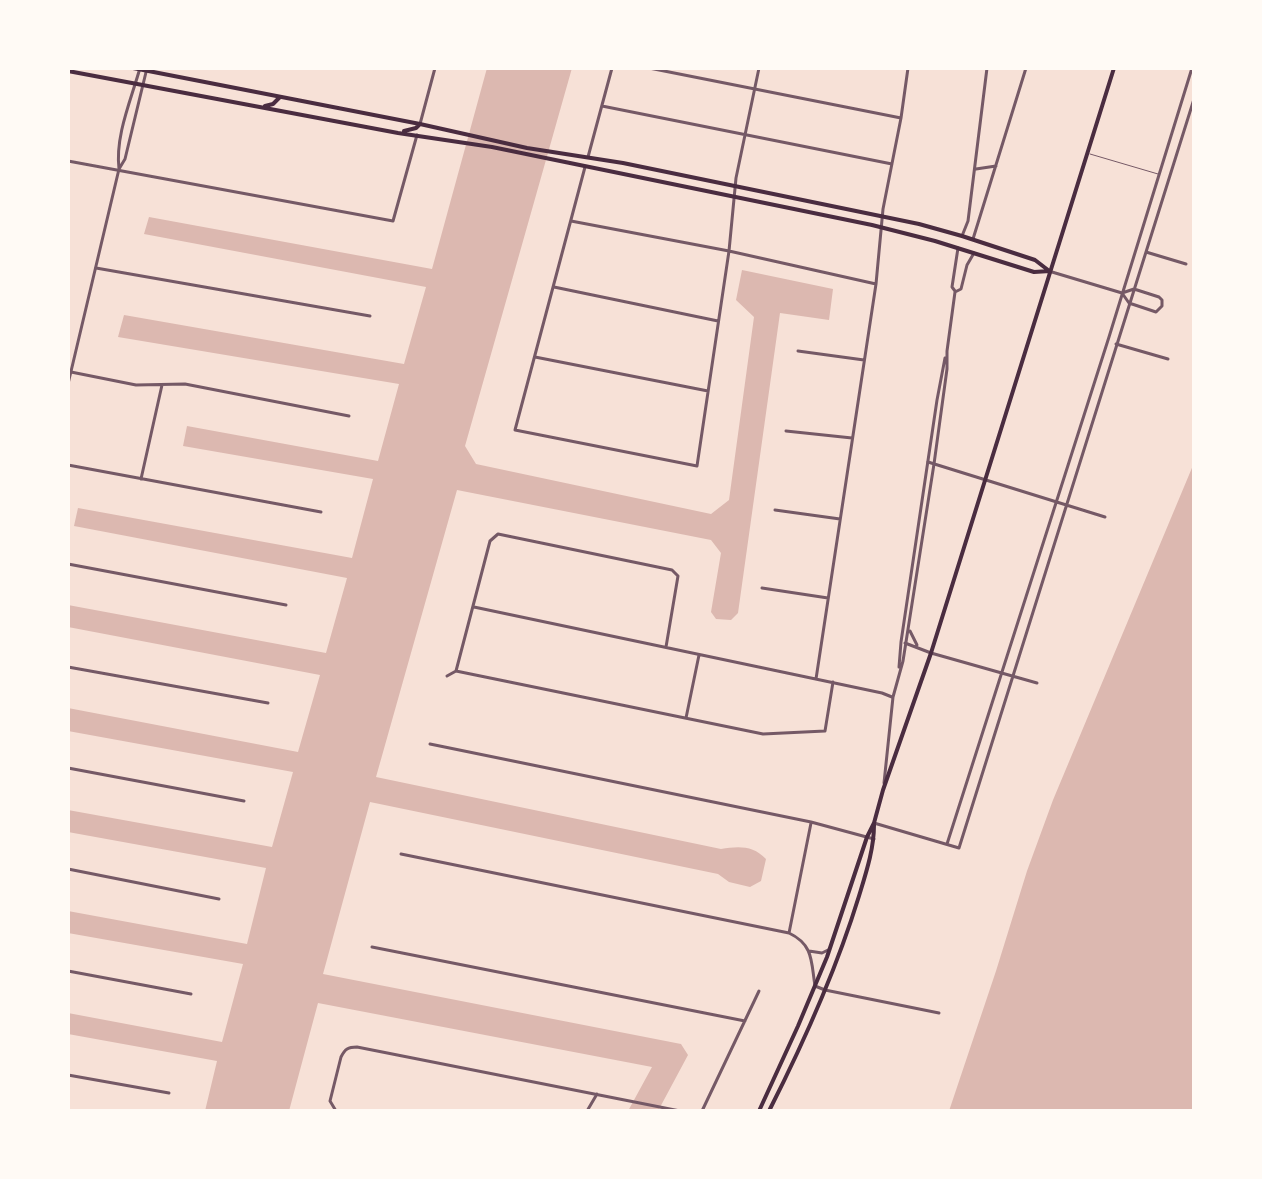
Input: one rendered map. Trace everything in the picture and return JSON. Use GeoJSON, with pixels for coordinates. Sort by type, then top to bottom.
{"type":"FeatureCollection","features":[{"type":"Feature","properties":{"kind":"main road"},"geometry":{"type":"LineString","coordinates":[[137,68],[883,217],[973,239],[1035,260],[1050,271]]}},
{"type":"Feature","properties":{"kind":"main road"},"geometry":{"type":"LineString","coordinates":[[759,1111],[831,948],[874,823],[931,653],[1114,68]]}},
{"type":"Feature","properties":{"kind":"main road"},"geometry":{"type":"LineString","coordinates":[[68,71],[262,107],[282,106],[398,133],[585,166],[882,228],[1034,272],[1050,271]]}},
{"type":"Feature","properties":{"kind":"main road"},"geometry":{"type":"LineString","coordinates":[[262,107],[273,104],[280,97]]}},
{"type":"Feature","properties":{"kind":"main road"},"geometry":{"type":"LineString","coordinates":[[282,106],[294,99]]}},
{"type":"Feature","properties":{"kind":"main road"},"geometry":{"type":"LineString","coordinates":[[398,133],[420,124]]}},
{"type":"Feature","properties":{"kind":"main road"},"geometry":{"type":"LineString","coordinates":[[585,166],[600,159]]}},
{"type":"Feature","properties":{"kind":"main road"},"geometry":{"type":"LineString","coordinates":[[958,248],[973,239]]}},
{"type":"Feature","properties":{"kind":"main road"},"geometry":{"type":"LineString","coordinates":[[769,1111],[845,940],[874,839],[874,823]]}},
{"type":"Feature","properties":{"kind":"street"},"geometry":{"type":"LineString","coordinates":[[119,169],[122,132],[137,68]]}},
{"type":"Feature","properties":{"kind":"street"},"geometry":{"type":"LineString","coordinates":[[420,124],[435,68]]}},
{"type":"Feature","properties":{"kind":"street"},"geometry":{"type":"LineString","coordinates":[[588,157],[612,68]]}},
{"type":"Feature","properties":{"kind":"street"},"geometry":{"type":"LineString","coordinates":[[649,68],[901,118]]}},
{"type":"Feature","properties":{"kind":"street"},"geometry":{"type":"LineString","coordinates":[[585,166],[515,430],[697,466],[729,251],[735,186],[759,68]]}},
{"type":"Feature","properties":{"kind":"street"},"geometry":{"type":"LineString","coordinates":[[816,679],[876,284],[883,217],[908,68]]}},
{"type":"Feature","properties":{"kind":"street"},"geometry":{"type":"LineString","coordinates":[[962,236],[968,217],[987,68]]}},
{"type":"Feature","properties":{"kind":"street"},"geometry":{"type":"LineString","coordinates":[[973,239],[1026,68]]}},
{"type":"Feature","properties":{"kind":"street"},"geometry":{"type":"LineString","coordinates":[[947,844],[1193,68]]}},
{"type":"Feature","properties":{"kind":"street"},"geometry":{"type":"LineString","coordinates":[[68,384],[119,169],[125,159],[147,69]]}},
{"type":"Feature","properties":{"kind":"street"},"geometry":{"type":"LineString","coordinates":[[874,823],[959,848],[1194,99]]}},
{"type":"Feature","properties":{"kind":"street"},"geometry":{"type":"LineString","coordinates":[[602,106],[892,164]]}},
{"type":"Feature","properties":{"kind":"street"},"geometry":{"type":"LineString","coordinates":[[68,161],[393,221],[417,135]]}},
{"type":"Feature","properties":{"kind":"street"},"geometry":{"type":"LineString","coordinates":[[974,170],[996,166]]}},
{"type":"Feature","properties":{"kind":"street"},"geometry":{"type":"LineString","coordinates":[[1158,174],[1169,178]]}},
{"type":"Feature","properties":{"kind":"street"},"geometry":{"type":"LineString","coordinates":[[968,217],[981,218]]}},
{"type":"Feature","properties":{"kind":"street"},"geometry":{"type":"LineString","coordinates":[[571,221],[729,251],[876,284]]}},
{"type":"Feature","properties":{"kind":"street"},"geometry":{"type":"LineString","coordinates":[[883,790],[893,697],[903,661],[947,351],[958,248]]}},
{"type":"Feature","properties":{"kind":"street"},"geometry":{"type":"LineString","coordinates":[[1146,252],[1186,264]]}},
{"type":"Feature","properties":{"kind":"street"},"geometry":{"type":"LineString","coordinates":[[955,292],[961,289],[967,265],[974,253]]}},
{"type":"Feature","properties":{"kind":"street"},"geometry":{"type":"LineString","coordinates":[[96,268],[370,316]]}},
{"type":"Feature","properties":{"kind":"street"},"geometry":{"type":"LineString","coordinates":[[1050,271],[1122,293],[1134,289],[1159,297],[1162,306],[1156,312],[1129,303],[1122,293]]}},
{"type":"Feature","properties":{"kind":"street"},"geometry":{"type":"LineString","coordinates":[[553,287],[718,321]]}},
{"type":"Feature","properties":{"kind":"street"},"geometry":{"type":"LineString","coordinates":[[1116,344],[1168,359]]}},
{"type":"Feature","properties":{"kind":"street"},"geometry":{"type":"LineString","coordinates":[[798,351],[864,360]]}},
{"type":"Feature","properties":{"kind":"street"},"geometry":{"type":"LineString","coordinates":[[535,357],[708,391]]}},
{"type":"Feature","properties":{"kind":"street"},"geometry":{"type":"LineString","coordinates":[[71,372],[136,385],[185,384],[349,416]]}},
{"type":"Feature","properties":{"kind":"street"},"geometry":{"type":"LineString","coordinates":[[141,479],[162,385]]}},
{"type":"Feature","properties":{"kind":"street"},"geometry":{"type":"LineString","coordinates":[[786,431],[852,438]]}},
{"type":"Feature","properties":{"kind":"street"},"geometry":{"type":"LineString","coordinates":[[931,463],[1105,517]]}},
{"type":"Feature","properties":{"kind":"street"},"geometry":{"type":"LineString","coordinates":[[904,642],[909,627],[931,463]]}},
{"type":"Feature","properties":{"kind":"street"},"geometry":{"type":"LineString","coordinates":[[68,465],[321,512]]}},
{"type":"Feature","properties":{"kind":"street"},"geometry":{"type":"LineString","coordinates":[[775,510],[840,519]]}},
{"type":"Feature","properties":{"kind":"street"},"geometry":{"type":"LineString","coordinates":[[456,671],[490,541],[498,534],[672,570],[678,576],[666,647]]}},
{"type":"Feature","properties":{"kind":"street"},"geometry":{"type":"LineString","coordinates":[[68,564],[286,605]]}},
{"type":"Feature","properties":{"kind":"street"},"geometry":{"type":"LineString","coordinates":[[762,588],[828,598]]}},
{"type":"Feature","properties":{"kind":"street"},"geometry":{"type":"LineString","coordinates":[[474,607],[893,697]]}},
{"type":"Feature","properties":{"kind":"street"},"geometry":{"type":"LineString","coordinates":[[909,627],[920,648]]}},
{"type":"Feature","properties":{"kind":"street"},"geometry":{"type":"LineString","coordinates":[[904,642],[931,653],[1037,683]]}},
{"type":"Feature","properties":{"kind":"street"},"geometry":{"type":"LineString","coordinates":[[685,719],[699,655]]}},
{"type":"Feature","properties":{"kind":"street"},"geometry":{"type":"LineString","coordinates":[[68,667],[268,703]]}},
{"type":"Feature","properties":{"kind":"street"},"geometry":{"type":"LineString","coordinates":[[447,676],[456,671],[763,734],[825,731],[833,682]]}},
{"type":"Feature","properties":{"kind":"street"},"geometry":{"type":"LineString","coordinates":[[430,744],[811,822],[874,839]]}},
{"type":"Feature","properties":{"kind":"street"},"geometry":{"type":"LineString","coordinates":[[68,768],[244,801]]}},
{"type":"Feature","properties":{"kind":"street"},"geometry":{"type":"LineString","coordinates":[[789,933],[811,822]]}},
{"type":"Feature","properties":{"kind":"street"},"geometry":{"type":"LineString","coordinates":[[401,854],[789,933],[798,937],[809,951],[815,986],[939,1013]]}},
{"type":"Feature","properties":{"kind":"street"},"geometry":{"type":"LineString","coordinates":[[68,869],[219,899]]}},
{"type":"Feature","properties":{"kind":"street"},"geometry":{"type":"LineString","coordinates":[[372,947],[745,1021]]}},
{"type":"Feature","properties":{"kind":"street"},"geometry":{"type":"LineString","coordinates":[[809,951],[822,953],[831,948]]}},
{"type":"Feature","properties":{"kind":"street"},"geometry":{"type":"LineString","coordinates":[[68,971],[191,994]]}},
{"type":"Feature","properties":{"kind":"street"},"geometry":{"type":"LineString","coordinates":[[702,1111],[759,991]]}},
{"type":"Feature","properties":{"kind":"street"},"geometry":{"type":"LineString","coordinates":[[336,1111],[330,1101],[341,1057],[350,1047],[680,1111]]}},
{"type":"Feature","properties":{"kind":"street"},"geometry":{"type":"LineString","coordinates":[[68,1075],[169,1093]]}},
{"type":"Feature","properties":{"kind":"street"},"geometry":{"type":"LineString","coordinates":[[587,1111],[597,1094]]}},
{"type":"Feature","properties":{"kind":"lane"},"geometry":{"type":"LineString","coordinates":[[1087,153],[1158,174]]}},
{"type":"Feature","properties":{"kind":"shaded area"},"geometry":{"type":"Polygon","coordinates":[[[487,68],[572,68],[465,446],[476,464],[711,514],[729,500],[754,317],[736,300],[742,270],[833,289],[829,320],[780,313],[738,613],[731,620],[716,619],[711,612],[721,553],[711,540],[457,490],[376,777],[721,849],[751,849],[766,859],[761,881],[750,887],[729,882],[718,874],[370,802],[323,974],[681,1044],[688,1055],[658,1111],[628,1111],[652,1067],[318,1003],[289,1111],[205,1111],[217,1061],[68,1034],[68,1013],[222,1042],[243,964],[68,933],[68,911],[247,944],[266,868],[68,832],[68,810],[272,847],[293,772],[68,731],[68,708],[298,752],[320,675],[68,627],[68,605],[326,653],[347,578],[74,526],[78,508],[352,558],[373,479],[183,446],[187,426],[378,461],[399,384],[118,337],[124,315],[404,364],[426,287],[144,234],[149,217],[432,269],[487,68]]]}},
{"type":"Feature","properties":{"kind":"shaded area"},"geometry":{"type":"Polygon","coordinates":[[[1194,463],[1194,1111],[949,1111],[1053,800],[1194,463]]]}}]}
